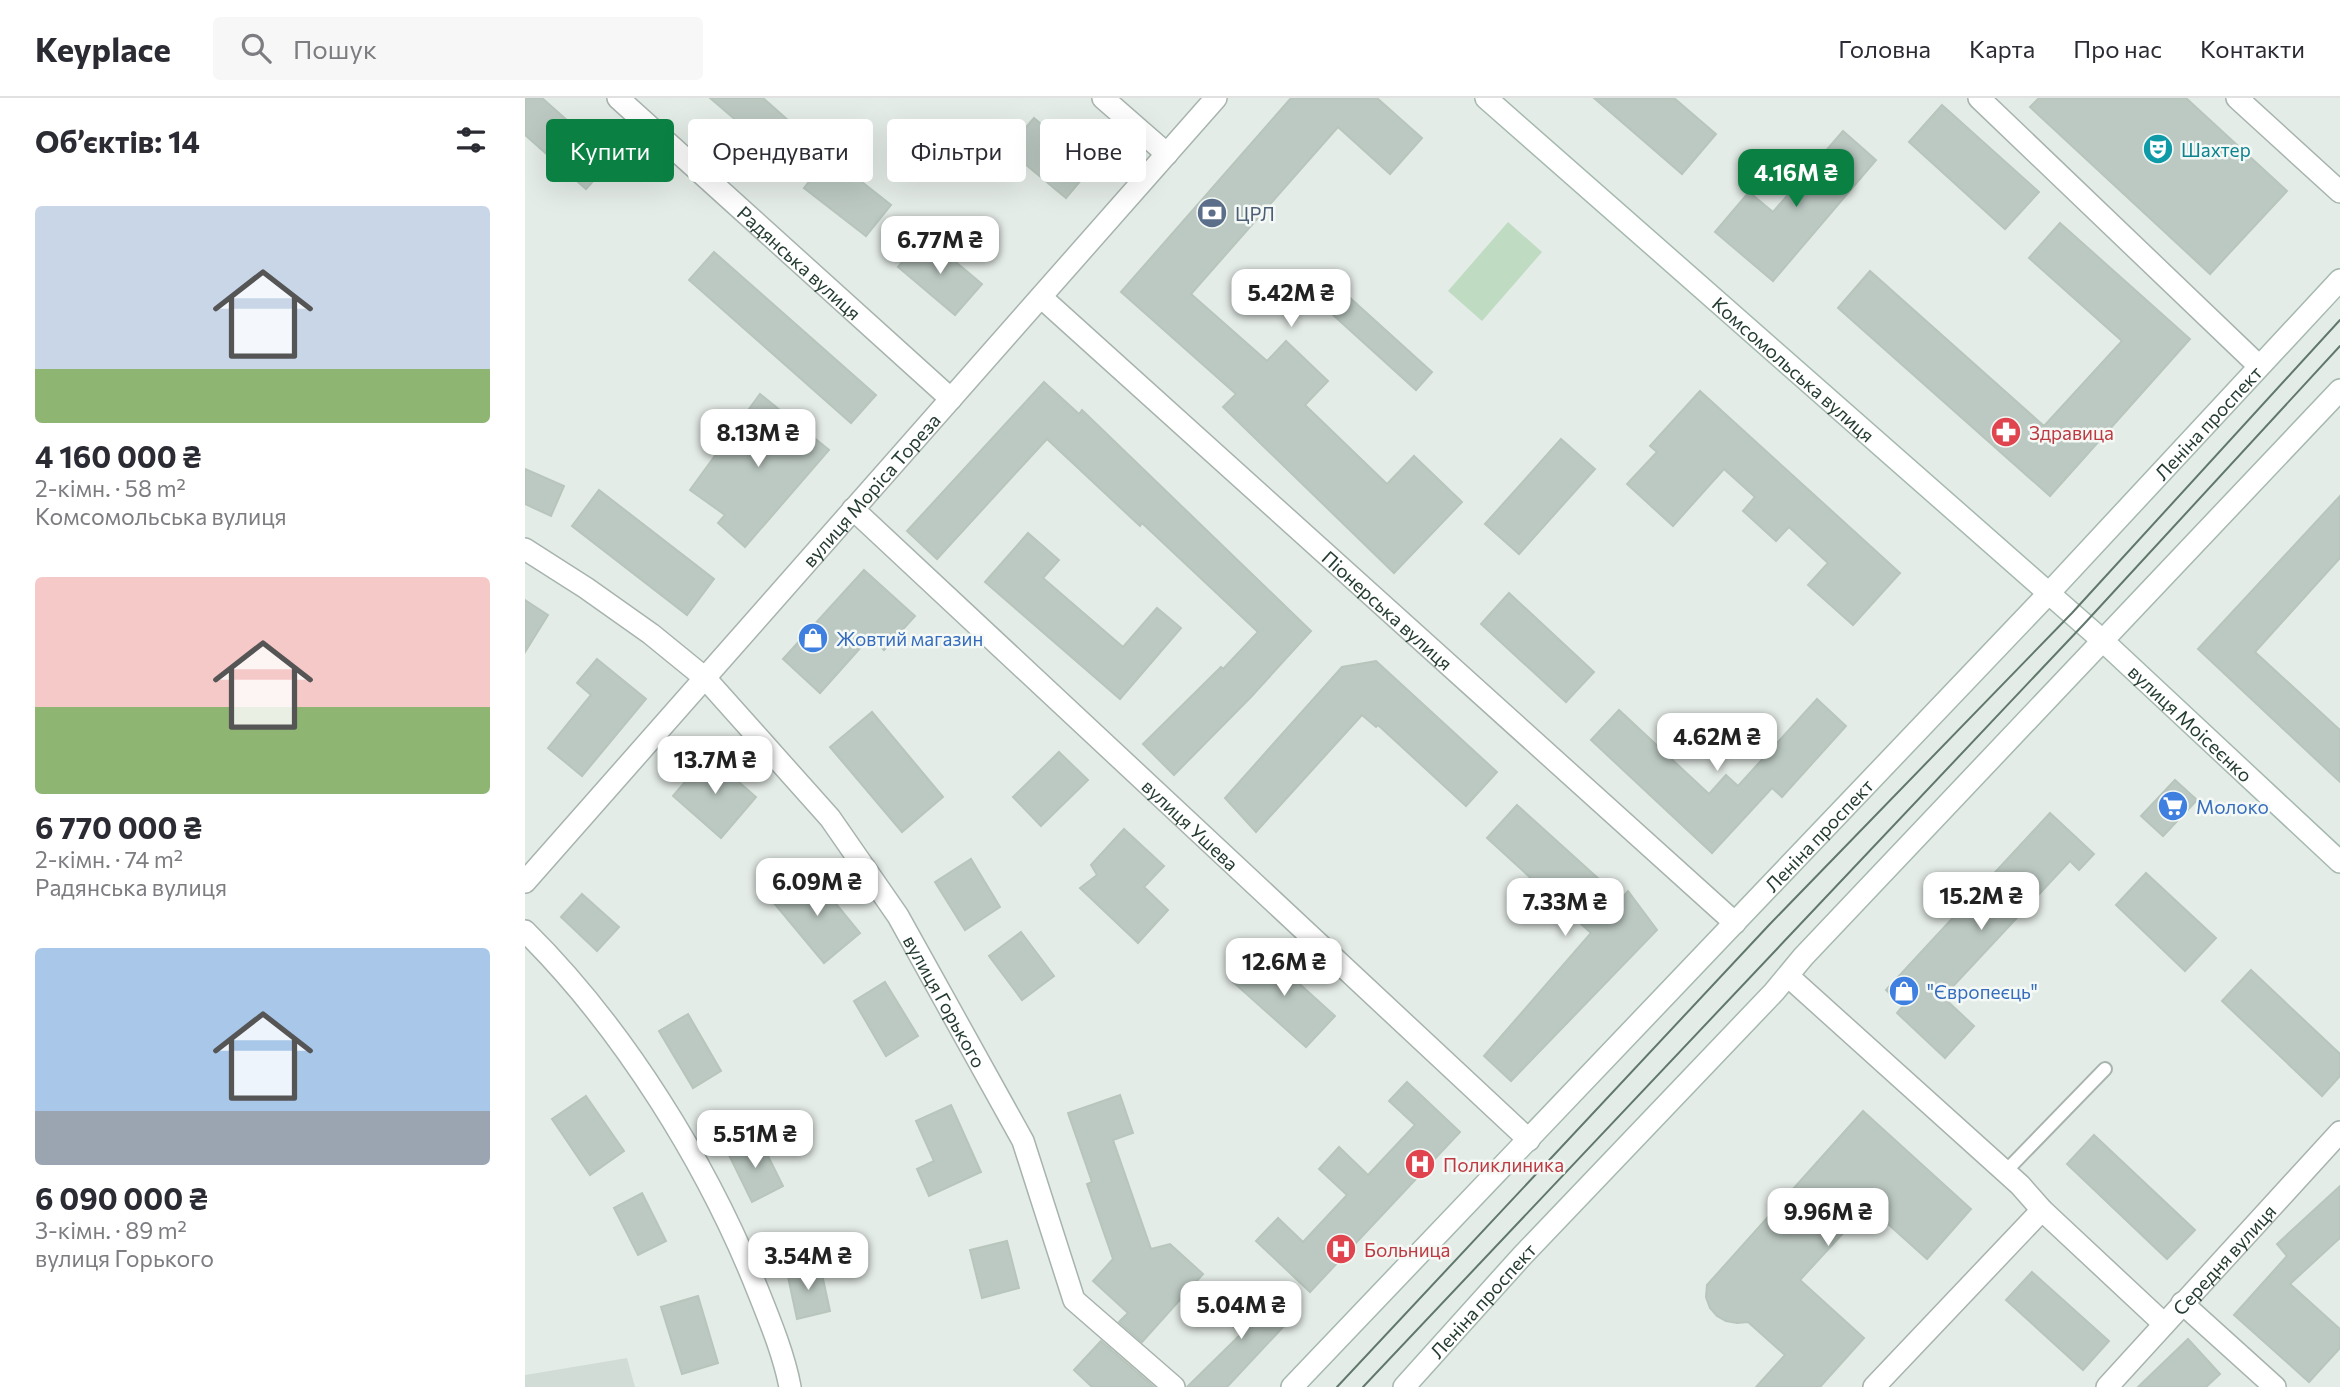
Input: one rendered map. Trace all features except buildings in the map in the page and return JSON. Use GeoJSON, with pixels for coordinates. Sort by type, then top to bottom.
{"type":"FeatureCollection","features":[{"type":"Feature","properties":{"kind":"street","name":"Радянська вулиця"},"geometry":{"type":"LineString","coordinates":[[618,98],[951,399]]}},
{"type":"Feature","properties":{"kind":"street"},"geometry":{"type":"LineString","coordinates":[[1103,98],[1167,154]]}},
{"type":"Feature","properties":{"kind":"street","name":"вулиця Моріса Тореза"},"geometry":{"type":"LineString","coordinates":[[525,882],[1216,98]]}},
{"type":"Feature","properties":{"kind":"street","name":"Комсомольська вулиця"},"geometry":{"type":"LineString","coordinates":[[1486,98],[2102,640]]}},
{"type":"Feature","properties":{"kind":"street"},"geometry":{"type":"LineString","coordinates":[[1979,98],[2259,366]]}},
{"type":"Feature","properties":{"kind":"street"},"geometry":{"type":"LineString","coordinates":[[2237,98],[2340,191]]}},
{"type":"Feature","properties":{"kind":"street","name":"Леніна проспект"},"geometry":{"type":"LineString","coordinates":[[1292,1387],[2049,593],[2340,280]]}},
{"type":"Feature","properties":{"kind":"street","name":"Піонерська вулиця"},"geometry":{"type":"LineString","coordinates":[[1041,297],[1735,923]]}},
{"type":"Feature","properties":{"kind":"street","name":"Леніна проспект"},"geometry":{"type":"LineString","coordinates":[[1404,1387],[1522,1256],[2340,390]]}},
{"type":"Feature","properties":{"kind":"street","name":"вулиця Ушева"},"geometry":{"type":"LineString","coordinates":[[853,509],[1529,1140]]}},
{"type":"Feature","properties":{"kind":"street","name":"вулиця Горького"},"geometry":{"type":"LineString","coordinates":[[525,549],[651,634],[705,678],[830,818],[898,916],[1023,1141],[1074,1300],[1174,1387]]}},
{"type":"Feature","properties":{"kind":"street","name":"вулиця Моісеєнко"},"geometry":{"type":"LineString","coordinates":[[2102,640],[2340,862]]}},
{"type":"Feature","properties":{"kind":"street"},"geometry":{"type":"LineString","coordinates":[[525,931],[553,959],[604,1023],[634,1064],[706,1176],[738,1241],[762,1301],[790,1387]]}},
{"type":"Feature","properties":{"kind":"street"},"geometry":{"type":"LineString","coordinates":[[1789,976],[2005,1172],[2163,1323]]}},
{"type":"Feature","properties":{"kind":"street","name":"Середня вулиця"},"geometry":{"type":"LineString","coordinates":[[2107,1387],[2340,1132]]}},
{"type":"Feature","properties":{"kind":"street"},"geometry":{"type":"LineString","coordinates":[[1874,1387],[2042,1210]]}},
{"type":"Feature","properties":{"kind":"street"},"geometry":{"type":"LineString","coordinates":[[2182,1303],[2275,1387]]}},
{"type":"Feature","properties":{"kind":"lane"},"geometry":{"type":"LineString","coordinates":[[2005,1172],[2105,1069]]}},
{"type":"Feature","properties":{"kind":"shaded area"},"geometry":{"type":"Polygon","coordinates":[[[627,1358],[635,1387],[525,1387],[525,1375],[627,1358]]]}},
{"type":"Feature","properties":{"kind":"green space"},"geometry":{"type":"Polygon","coordinates":[[[1508,222],[1542,252],[1482,321],[1448,291],[1508,222]]]}},
{"type":"Feature","properties":{"kind":"tram line"},"geometry":{"type":"LineString","coordinates":[[1337,1387],[1769,925],[2072,613],[2340,320]]}},
{"type":"Feature","properties":{"kind":"tram line"},"geometry":{"type":"LineString","coordinates":[[1363,1387],[2084,624],[2340,346]]}},
{"type":"Feature","properties":{"kind":"place","name":"Шахтер"},"geometry":{"type":"Point","coordinates":[2158,149]}},
{"type":"Feature","properties":{"kind":"place","name":"ЦРЛ"},"geometry":{"type":"Point","coordinates":[1212,213]}},
{"type":"Feature","properties":{"kind":"place","name":"Здравица"},"geometry":{"type":"Point","coordinates":[2006,432]}},
{"type":"Feature","properties":{"kind":"place","name":"Жовтий магазин"},"geometry":{"type":"Point","coordinates":[813,638]}},
{"type":"Feature","properties":{"kind":"place","name":"Молоко"},"geometry":{"type":"Point","coordinates":[2173,806]}},
{"type":"Feature","properties":{"kind":"place","name":"\"Європеєць\""},"geometry":{"type":"Point","coordinates":[1904,991]}},
{"type":"Feature","properties":{"kind":"place","name":"Поликлиника"},"geometry":{"type":"Point","coordinates":[1420,1164]}},
{"type":"Feature","properties":{"kind":"place","name":"Больница"},"geometry":{"type":"Point","coordinates":[1341,1249]}}]}
